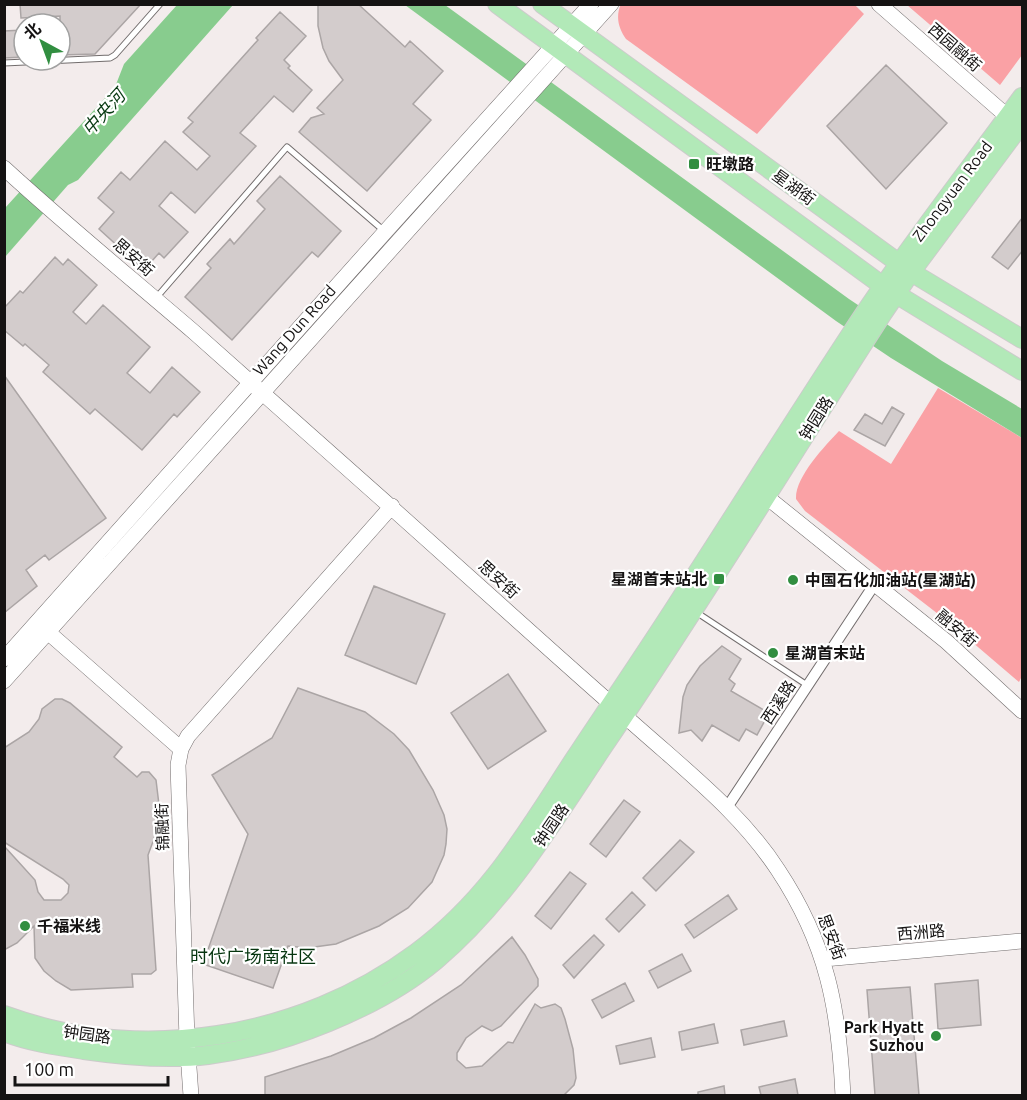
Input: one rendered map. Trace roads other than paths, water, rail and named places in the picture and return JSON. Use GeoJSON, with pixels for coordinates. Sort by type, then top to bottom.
{"type":"FeatureCollection","features":[{"type":"Feature","properties":{"kind":"main road","name":"星湖街"},"geometry":{"type":"LineString","coordinates":[[497,4],[890,290],[1023,371]]}},
{"type":"Feature","properties":{"kind":"main road","name":"星湖街"},"geometry":{"type":"LineString","coordinates":[[542,4],[905,267],[1023,339]]}},
{"type":"Feature","properties":{"kind":"main road","name":"Zhongyuan Road"},"geometry":{"type":"LineString","coordinates":[[890,290],[1015,120],[1023,97]]}},
{"type":"Feature","properties":{"kind":"main road","name":"钟园路"},"geometry":{"type":"LineString","coordinates":[[618,710],[890,290]]}},
{"type":"Feature","properties":{"kind":"main road","name":"钟园路"},"geometry":{"type":"LineString","coordinates":[[4,1032],[58,1046],[110,1054],[159,1057],[331,1004],[387,973],[432,941],[472,904],[501,870],[694,610],[760,492]]}},
{"type":"Feature","properties":{"kind":"main road","name":"钟园路"},"geometry":{"type":"LineString","coordinates":[[4,1015],[35,1025],[96,1037],[187,1048]]}},
{"type":"Feature","properties":{"kind":"street","name":"Wang Dun Road"},"geometry":{"type":"LineString","coordinates":[[578,31],[591,4]]}},
{"type":"Feature","properties":{"kind":"street","name":"Wang Dun Road"},"geometry":{"type":"LineString","coordinates":[[4,681],[43,627],[256,387],[559,51],[578,31],[611,4]]}},
{"type":"Feature","properties":{"kind":"street","name":"西园融街"},"geometry":{"type":"LineString","coordinates":[[879,4],[1015,120]]}},
{"type":"Feature","properties":{"kind":"street","name":"Wang Dun Road"},"geometry":{"type":"LineString","coordinates":[[256,387],[385,232],[517,98]]}},
{"type":"Feature","properties":{"kind":"street","name":"思安街"},"geometry":{"type":"LineString","coordinates":[[4,168],[392,506],[728,806],[778,869],[802,910],[824,959],[841,1044],[843,1095]]}},
{"type":"Feature","properties":{"kind":"street","name":"融安街"},"geometry":{"type":"LineString","coordinates":[[760,492],[947,642],[1023,711]]}},
{"type":"Feature","properties":{"kind":"street"},"geometry":{"type":"LineString","coordinates":[[43,627],[181,748],[188,736],[392,506]]}},
{"type":"Feature","properties":{"kind":"street","name":"西溪路"},"geometry":{"type":"LineString","coordinates":[[728,806],[874,585]]}},
{"type":"Feature","properties":{"kind":"street","name":"Wang Dun Road"},"geometry":{"type":"LineString","coordinates":[[4,659],[43,627]]}},
{"type":"Feature","properties":{"kind":"street","name":"锦融街"},"geometry":{"type":"LineString","coordinates":[[181,748],[178,765],[187,1048],[191,1095]]}},
{"type":"Feature","properties":{"kind":"street","name":"西洲路"},"geometry":{"type":"LineString","coordinates":[[824,959],[1023,940]]}},
{"type":"Feature","properties":{"kind":"lane"},"geometry":{"type":"LineString","coordinates":[[4,63],[110,58],[160,4]]}},
{"type":"Feature","properties":{"kind":"lane"},"geometry":{"type":"LineString","coordinates":[[155,299],[287,147],[385,232]]}},
{"type":"Feature","properties":{"kind":"lane"},"geometry":{"type":"LineString","coordinates":[[694,610],[807,685]]}},
{"type":"Feature","properties":{"kind":"water","name":"中央河"},"geometry":{"type":"Polygon","coordinates":[[[177,5],[233,5],[78,180],[68,185],[5,257],[5,208],[115,87],[124,64],[177,5]]]}},
{"type":"Feature","properties":{"kind":"water"},"geometry":{"type":"Polygon","coordinates":[[[405,5],[445,5],[849,299],[942,361],[1022,409],[1022,438],[891,358],[836,321],[405,5]]]}},
{"type":"Feature","properties":{"kind":"place","name":"旺墩路"},"geometry":{"type":"Point","coordinates":[694,164]}},
{"type":"Feature","properties":{"kind":"place","name":"星湖首末站北"},"geometry":{"type":"Point","coordinates":[719,579]}},
{"type":"Feature","properties":{"kind":"place","name":"中国石化加油站(星湖站)"},"geometry":{"type":"Point","coordinates":[793,580]}},
{"type":"Feature","properties":{"kind":"place","name":"星湖首末站"},"geometry":{"type":"Point","coordinates":[773,653]}},
{"type":"Feature","properties":{"kind":"place","name":"千福米线"},"geometry":{"type":"Point","coordinates":[25,926]}},
{"type":"Feature","properties":{"kind":"place","name":"Park Hyatt Suzhou"},"geometry":{"type":"Point","coordinates":[936,1036]}},
{"type":"Feature","properties":{"kind":"district","name":"时代广场南社区"},"geometry":{"type":"Point","coordinates":[253,956]}}]}
